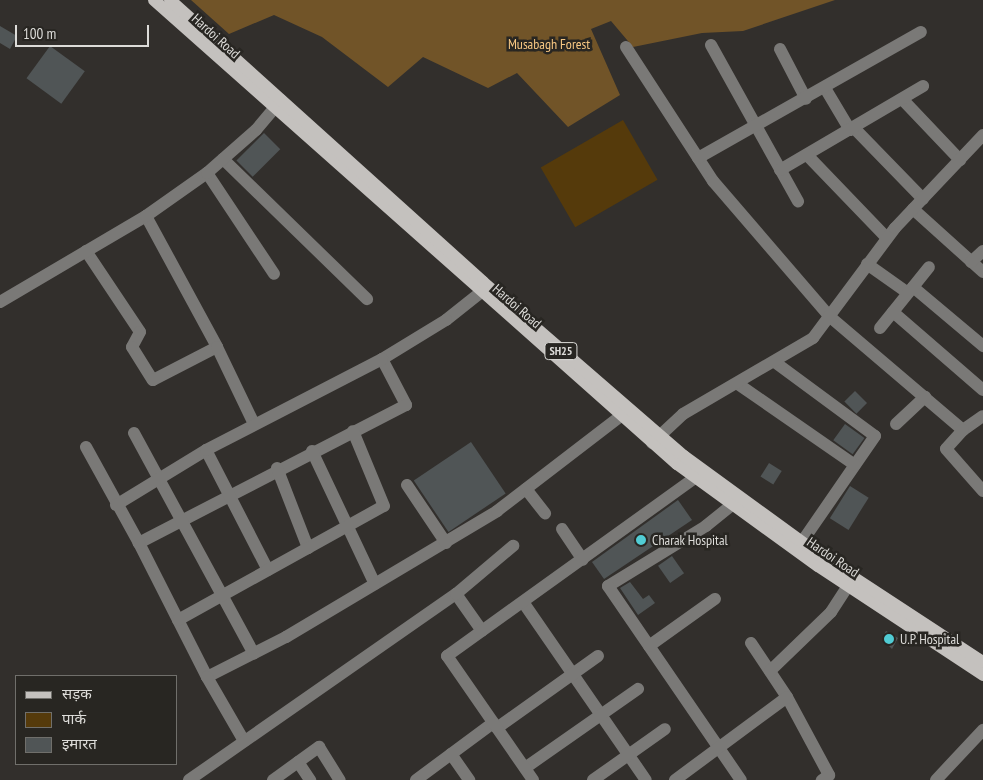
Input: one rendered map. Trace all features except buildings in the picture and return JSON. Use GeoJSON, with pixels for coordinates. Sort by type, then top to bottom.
{"type":"FeatureCollection","features":[{"type":"Feature","properties":{"kind":"main road","name":"Hardoi Road"},"geometry":{"type":"LineString","coordinates":[[154,0],[277,104],[621,416],[656,439]]}},
{"type":"Feature","properties":{"kind":"main road","name":"Hardoi Road"},"geometry":{"type":"LineString","coordinates":[[170,0],[277,104],[480,293],[498,303],[733,504],[848,586],[983,675]]}},
{"type":"Feature","properties":{"kind":"main road","name":"Hardoi Road"},"geometry":{"type":"LineString","coordinates":[[700,474],[983,662]]}},
{"type":"Feature","properties":{"kind":"street"},"geometry":{"type":"LineString","coordinates":[[698,158],[806,99],[921,32]]}},
{"type":"Feature","properties":{"kind":"street"},"geometry":{"type":"LineString","coordinates":[[711,45],[755,127],[798,201]]}},
{"type":"Feature","properties":{"kind":"street"},"geometry":{"type":"LineString","coordinates":[[626,47],[698,158],[829,316],[963,430]]}},
{"type":"Feature","properties":{"kind":"street"},"geometry":{"type":"LineString","coordinates":[[780,49],[806,99]]}},
{"type":"Feature","properties":{"kind":"street"},"geometry":{"type":"LineString","coordinates":[[780,170],[903,100],[923,86]]}},
{"type":"Feature","properties":{"kind":"street"},"geometry":{"type":"LineString","coordinates":[[825,88],[852,129],[923,199]]}},
{"type":"Feature","properties":{"kind":"street"},"geometry":{"type":"LineString","coordinates":[[903,100],[960,160]]}},
{"type":"Feature","properties":{"kind":"street"},"geometry":{"type":"LineString","coordinates":[[2,298],[146,216],[207,173],[277,104]]}},
{"type":"Feature","properties":{"kind":"street"},"geometry":{"type":"LineString","coordinates":[[656,439],[683,414],[800,349],[829,316],[887,238],[983,135]]}},
{"type":"Feature","properties":{"kind":"street"},"geometry":{"type":"LineString","coordinates":[[807,155],[887,238]]}},
{"type":"Feature","properties":{"kind":"street"},"geometry":{"type":"LineString","coordinates":[[223,159],[367,299]]}},
{"type":"Feature","properties":{"kind":"street"},"geometry":{"type":"LineString","coordinates":[[207,173],[274,274]]}},
{"type":"Feature","properties":{"kind":"street"},"geometry":{"type":"LineString","coordinates":[[912,209],[983,272]]}},
{"type":"Feature","properties":{"kind":"street"},"geometry":{"type":"LineString","coordinates":[[146,216],[217,347],[254,424]]}},
{"type":"Feature","properties":{"kind":"street"},"geometry":{"type":"LineString","coordinates":[[86,250],[140,332],[132,347],[153,380],[217,347]]}},
{"type":"Feature","properties":{"kind":"street"},"geometry":{"type":"LineString","coordinates":[[972,262],[983,251]]}},
{"type":"Feature","properties":{"kind":"street"},"geometry":{"type":"LineString","coordinates":[[867,264],[911,290],[983,346]]}},
{"type":"Feature","properties":{"kind":"street"},"geometry":{"type":"LineString","coordinates":[[880,328],[929,267]]}},
{"type":"Feature","properties":{"kind":"street"},"geometry":{"type":"LineString","coordinates":[[116,505],[206,450],[382,359],[446,320],[480,293]]}},
{"type":"Feature","properties":{"kind":"street"},"geometry":{"type":"LineString","coordinates":[[893,312],[983,390]]}},
{"type":"Feature","properties":{"kind":"street"},"geometry":{"type":"LineString","coordinates":[[138,543],[277,468],[406,405],[382,359]]}},
{"type":"Feature","properties":{"kind":"street"},"geometry":{"type":"LineString","coordinates":[[776,363],[875,436],[802,542]]}},
{"type":"Feature","properties":{"kind":"street"},"geometry":{"type":"LineString","coordinates":[[738,384],[854,466]]}},
{"type":"Feature","properties":{"kind":"street"},"geometry":{"type":"LineString","coordinates":[[896,424],[925,397]]}},
{"type":"Feature","properties":{"kind":"street"},"geometry":{"type":"LineString","coordinates":[[207,677],[254,654],[446,543],[526,489],[621,416]]}},
{"type":"Feature","properties":{"kind":"street"},"geometry":{"type":"LineString","coordinates":[[983,416],[963,430],[946,449],[983,491]]}},
{"type":"Feature","properties":{"kind":"street"},"geometry":{"type":"LineString","coordinates":[[178,620],[384,506],[353,431]]}},
{"type":"Feature","properties":{"kind":"street"},"geometry":{"type":"LineString","coordinates":[[134,434],[220,597],[254,654]]}},
{"type":"Feature","properties":{"kind":"street"},"geometry":{"type":"LineString","coordinates":[[86,447],[207,677],[244,741]]}},
{"type":"Feature","properties":{"kind":"street"},"geometry":{"type":"LineString","coordinates":[[206,450],[268,570]]}},
{"type":"Feature","properties":{"kind":"street"},"geometry":{"type":"LineString","coordinates":[[312,450],[346,527],[375,584]]}},
{"type":"Feature","properties":{"kind":"street"},"geometry":{"type":"LineString","coordinates":[[277,468],[308,548]]}},
{"type":"Feature","properties":{"kind":"street"},"geometry":{"type":"LineString","coordinates":[[638,689],[601,715],[529,776],[447,656],[700,474]]}},
{"type":"Feature","properties":{"kind":"street"},"geometry":{"type":"LineString","coordinates":[[407,485],[446,543]]}},
{"type":"Feature","properties":{"kind":"street"},"geometry":{"type":"LineString","coordinates":[[526,489],[545,513]]}},
{"type":"Feature","properties":{"kind":"street"},"geometry":{"type":"LineString","coordinates":[[733,504],[706,526],[608,586],[741,780]]}},
{"type":"Feature","properties":{"kind":"street"},"geometry":{"type":"LineString","coordinates":[[562,529],[583,560]]}},
{"type":"Feature","properties":{"kind":"street"},"geometry":{"type":"LineString","coordinates":[[196,778],[244,741],[456,594],[513,546]]}},
{"type":"Feature","properties":{"kind":"street"},"geometry":{"type":"LineString","coordinates":[[770,671],[831,612],[848,586]]}},
{"type":"Feature","properties":{"kind":"street"},"geometry":{"type":"LineString","coordinates":[[456,594],[482,631]]}},
{"type":"Feature","properties":{"kind":"street"},"geometry":{"type":"LineString","coordinates":[[649,646],[715,599]]}},
{"type":"Feature","properties":{"kind":"street"},"geometry":{"type":"LineString","coordinates":[[523,602],[646,780]]}},
{"type":"Feature","properties":{"kind":"street"},"geometry":{"type":"LineString","coordinates":[[751,643],[787,697],[829,775],[822,780]]}},
{"type":"Feature","properties":{"kind":"street"},"geometry":{"type":"LineString","coordinates":[[416,780],[451,754],[598,656]]}},
{"type":"Feature","properties":{"kind":"street"},"geometry":{"type":"LineString","coordinates":[[675,780],[787,697]]}},
{"type":"Feature","properties":{"kind":"street"},"geometry":{"type":"LineString","coordinates":[[592,780],[665,729]]}},
{"type":"Feature","properties":{"kind":"street"},"geometry":{"type":"LineString","coordinates":[[936,780],[983,730]]}},
{"type":"Feature","properties":{"kind":"street"},"geometry":{"type":"LineString","coordinates":[[273,780],[319,748],[340,780]]}},
{"type":"Feature","properties":{"kind":"street"},"geometry":{"type":"LineString","coordinates":[[451,754],[469,780]]}},
{"type":"Feature","properties":{"kind":"street"},"geometry":{"type":"LineString","coordinates":[[298,762],[310,780]]}},
{"type":"Feature","properties":{"kind":"green space","name":"Musabagh Forest"},"geometry":{"type":"Polygon","coordinates":[[[191,0],[835,0],[743,31],[702,33],[633,47],[611,21],[591,29],[620,95],[568,127],[517,73],[488,88],[423,57],[388,87],[322,37],[274,15],[229,34],[191,0]]]}},
{"type":"Feature","properties":{"kind":"green space"},"geometry":{"type":"Polygon","coordinates":[[[623,120],[658,180],[575,227],[541,168],[623,120]]]}},
{"type":"Feature","properties":{"kind":"place","name":"Charak Hospital"},"geometry":{"type":"Point","coordinates":[641,540]}},
{"type":"Feature","properties":{"kind":"place","name":"U.P. Hospital"},"geometry":{"type":"Point","coordinates":[889,639]}}]}
